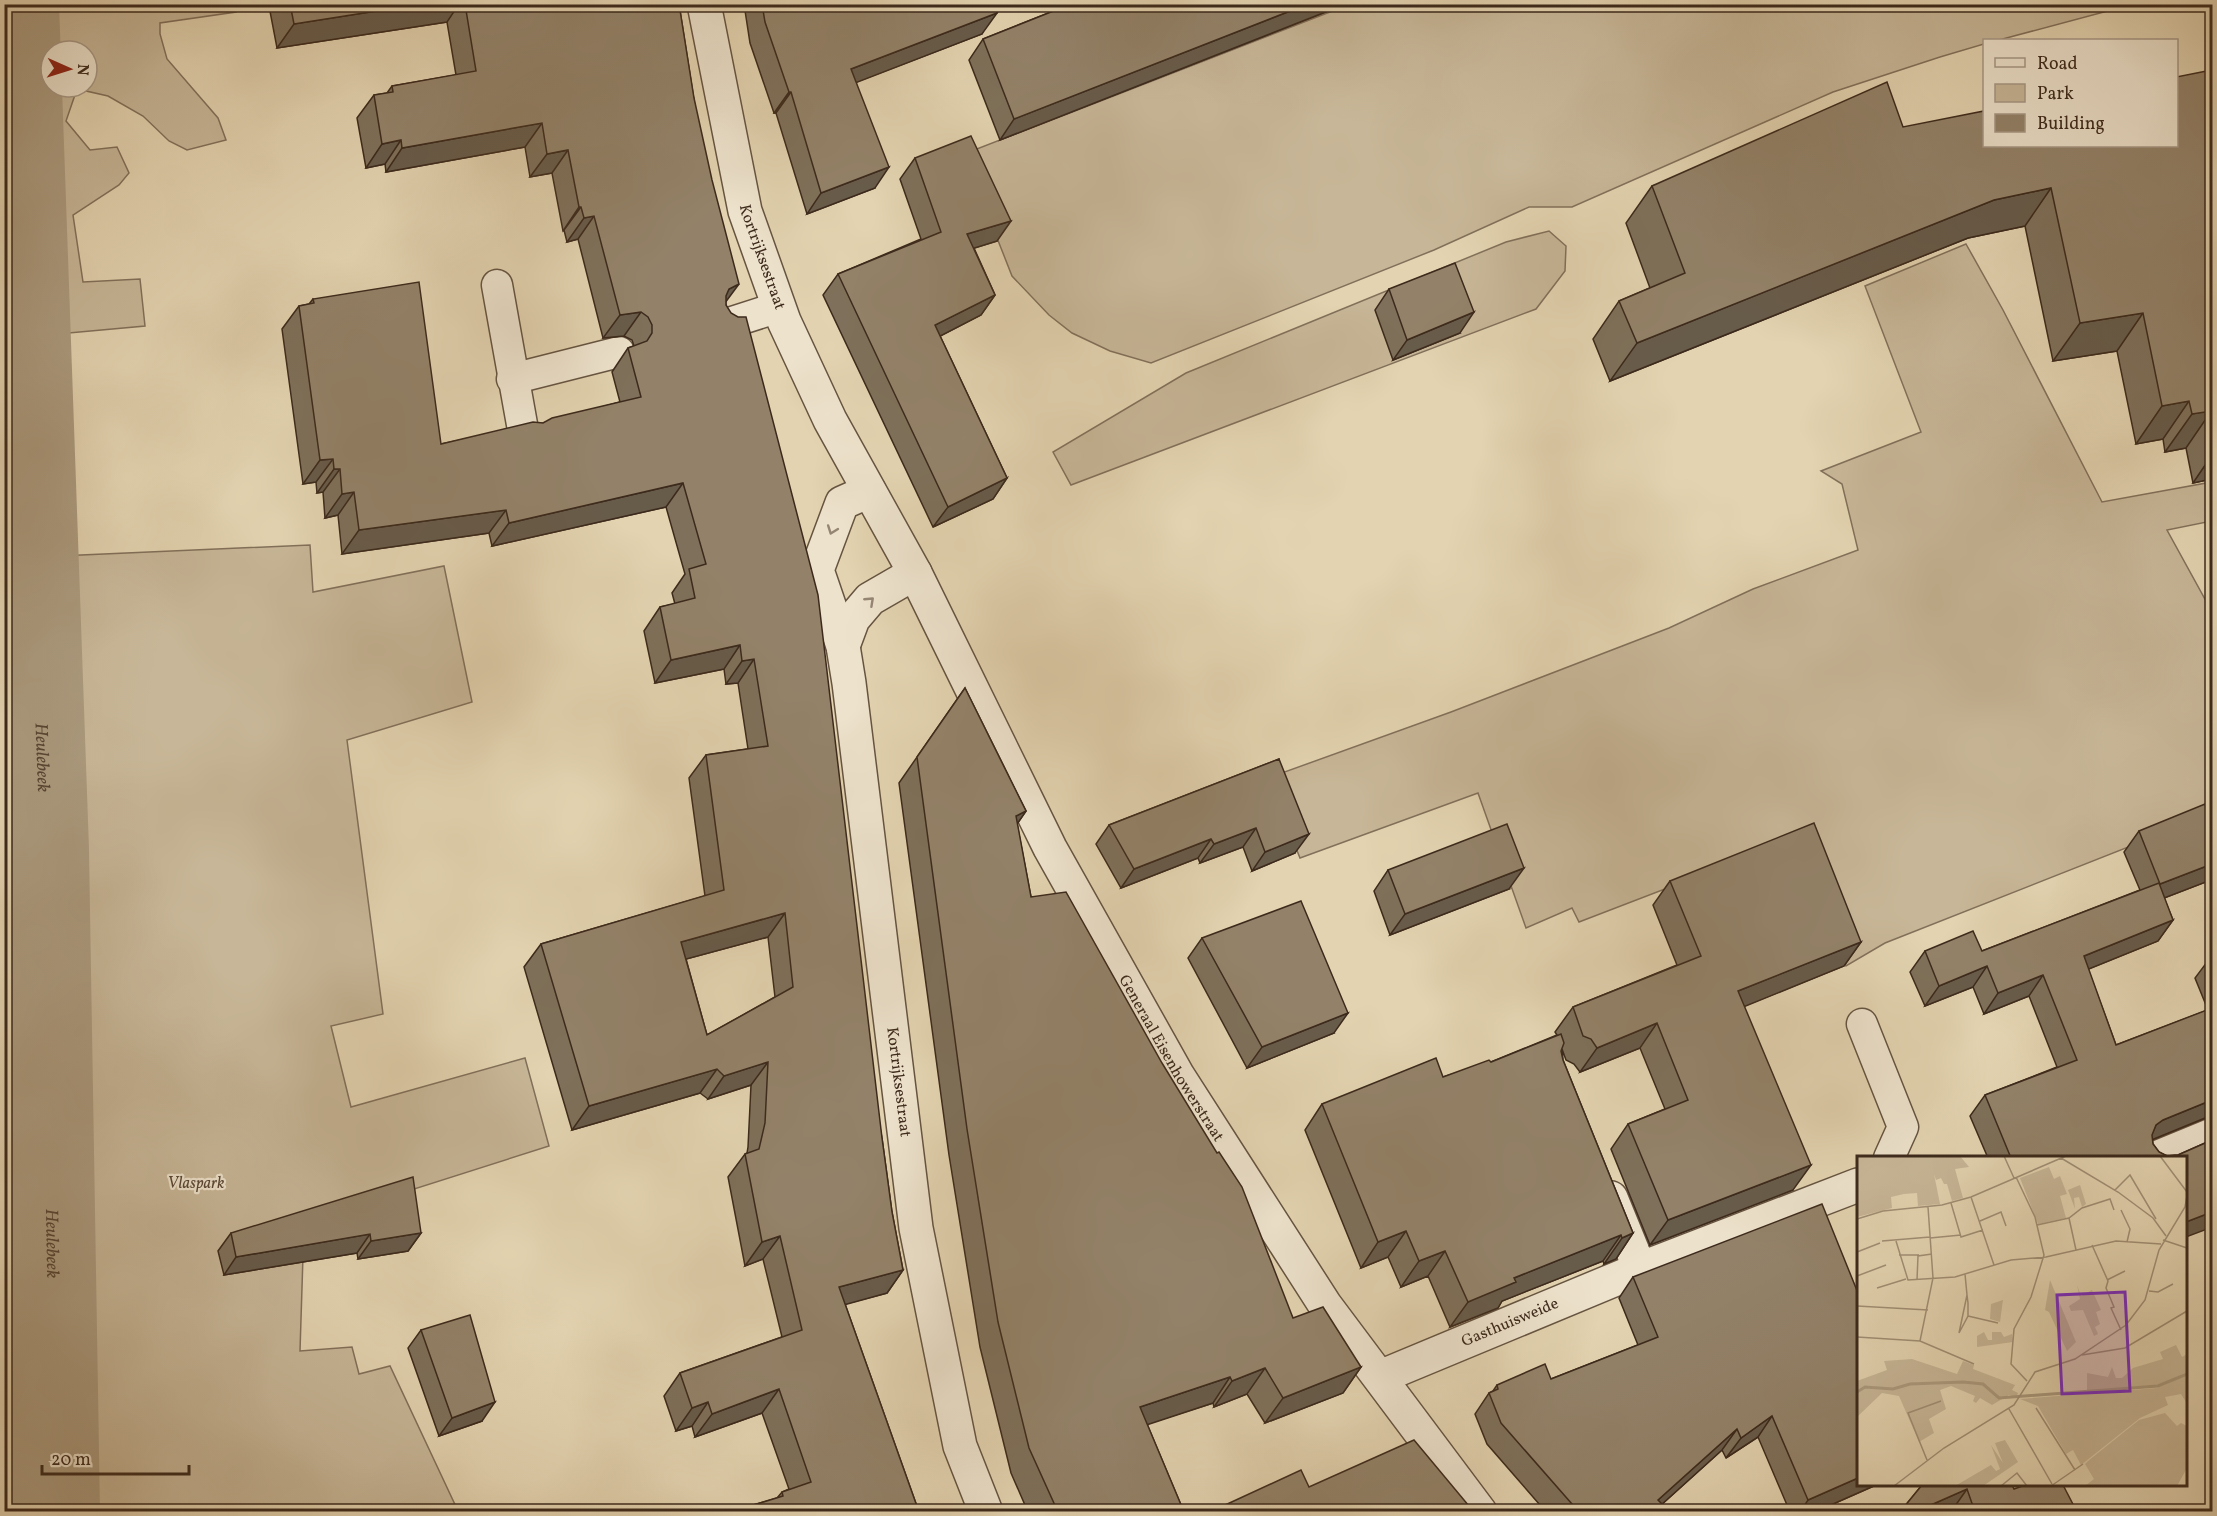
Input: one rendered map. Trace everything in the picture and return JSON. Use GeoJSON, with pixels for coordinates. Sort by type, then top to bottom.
{"type":"FeatureCollection","features":[{"type":"Feature","properties":{"kind":"street","name":"Kortrijksestraat"},"geometry":{"type":"LineString","coordinates":[[704,4],[745,212],[779,308],[830,420],[915,573]]}},
{"type":"Feature","properties":{"kind":"street","name":"Kortrijksestraat"},"geometry":{"type":"LineString","coordinates":[[869,491],[842,503],[817,570],[843,646],[849,682],[916,1228],[960,1446],[986,1512]]}},
{"type":"Feature","properties":{"kind":"street"},"geometry":{"type":"LineString","coordinates":[[843,646],[853,619],[870,599],[915,573]]}},
{"type":"Feature","properties":{"kind":"street","name":"Generaal Eisenhowerstraat"},"geometry":{"type":"LineString","coordinates":[[915,573],[1050,848],[1178,1076],[1325,1305],[1480,1512]]}},
{"type":"Feature","properties":{"kind":"street"},"geometry":{"type":"LineString","coordinates":[[2161,1156],[2212,1135]]}},
{"type":"Feature","properties":{"kind":"street"},"geometry":{"type":"LineString","coordinates":[[1601,1174],[1640,1269]]}},
{"type":"Feature","properties":{"kind":"street","name":"Gasthuisweide"},"geometry":{"type":"LineString","coordinates":[[1380,1377],[1640,1269],[1857,1185]]}},
{"type":"Feature","properties":{"kind":"lane"},"geometry":{"type":"LineString","coordinates":[[497,285],[512,379],[523,430]]}},
{"type":"Feature","properties":{"kind":"lane"},"geometry":{"type":"LineString","coordinates":[[726,324],[779,308]]}},
{"type":"Feature","properties":{"kind":"lane"},"geometry":{"type":"LineString","coordinates":[[512,379],[619,352]]}},
{"type":"Feature","properties":{"kind":"lane"},"geometry":{"type":"LineString","coordinates":[[1862,1024],[1903,1127],[1890,1156]]}},
{"type":"Feature","properties":{"kind":"green space"},"geometry":{"type":"Polygon","coordinates":[[[28,5],[236,5],[236,12],[160,23],[160,34],[167,59],[218,118],[226,140],[187,150],[169,141],[143,116],[108,96],[99,94],[99,39],[39,39],[39,99],[74,99],[66,121],[90,150],[117,147],[129,173],[119,185],[73,215],[83,282],[140,279],[145,326],[47,335],[28,5]]]}},
{"type":"Feature","properties":{"kind":"green space"},"geometry":{"type":"Polygon","coordinates":[[[1348,5],[2130,5],[2003,39],[1983,39],[1983,44],[1833,92],[1572,207],[1529,207],[1434,250],[1151,363],[1110,351],[1072,333],[1049,315],[1012,276],[964,154],[1348,5]]]}},
{"type":"Feature","properties":{"kind":"green space"},"geometry":{"type":"Polygon","coordinates":[[[1549,231],[1566,246],[1565,271],[1536,309],[1071,485],[1053,452],[1186,373],[1506,242],[1549,231]]]}},
{"type":"Feature","properties":{"kind":"green space"},"geometry":{"type":"Polygon","coordinates":[[[1966,244],[2003,310],[2102,502],[2212,482],[2212,521],[2167,530],[2212,612],[2212,814],[1885,943],[1846,966],[1795,839],[1579,922],[1572,908],[1526,928],[1478,793],[1300,858],[1268,778],[1451,712],[1669,628],[1753,589],[1858,550],[1842,484],[1821,471],[1921,432],[1865,286],[1966,244]]]}},
{"type":"Feature","properties":{"kind":"green space"},"geometry":{"type":"Polygon","coordinates":[[[4,473],[9,552],[31,1512],[4,1511],[4,473]]]}},
{"type":"Feature","properties":{"kind":"green space","name":"Vlaspark"},"geometry":{"type":"Polygon","coordinates":[[[310,545],[313,592],[444,566],[472,702],[347,740],[383,1014],[331,1026],[351,1107],[525,1058],[549,1146],[304,1224],[300,1351],[352,1347],[359,1374],[390,1366],[458,1511],[92,1511],[77,1095],[63,828],[65,798],[59,556],[310,545]]]}},
{"type":"Feature","properties":{"kind":"building"},"geometry":{"type":"Polygon","coordinates":[[[290,4],[421,4],[294,24],[290,4]]]}},
{"type":"Feature","properties":{"kind":"building"},"geometry":{"type":"Polygon","coordinates":[[[465,4],[679,4],[694,98],[739,284],[729,289],[726,305],[731,313],[738,317],[746,317],[818,595],[882,1138],[903,1270],[839,1287],[919,1512],[752,1512],[750,1506],[783,1496],[782,1492],[811,1482],[779,1389],[712,1414],[708,1402],[692,1408],[680,1373],[802,1330],[780,1236],[762,1242],[745,1154],[759,1149],[765,1123],[768,1062],[724,1076],[717,1069],[589,1106],[541,944],[724,890],[706,755],[768,746],[754,659],[742,661],[740,645],[671,660],[660,607],[695,598],[689,569],[706,564],[683,483],[509,523],[506,510],[359,530],[354,492],[342,494],[340,469],[334,469],[333,459],[320,460],[299,306],[314,303],[313,299],[419,282],[441,444],[533,422],[543,423],[552,418],[641,397],[628,348],[647,341],[652,333],[652,325],[648,317],[641,312],[620,315],[594,216],[584,218],[581,207],[579,207],[568,150],[547,154],[542,123],[402,148],[401,140],[382,144],[374,95],[393,92],[392,86],[476,71],[465,4]],[[785,913],[681,942],[707,1035],[793,987],[785,913]]]}},
{"type":"Feature","properties":{"kind":"building"},"geometry":{"type":"Polygon","coordinates":[[[762,4],[994,4],[997,13],[851,69],[889,167],[821,193],[791,92],[789,92],[765,22],[762,4]]]}},
{"type":"Feature","properties":{"kind":"building"},"geometry":{"type":"Polygon","coordinates":[[[1071,4],[1308,4],[1014,119],[983,39],[1071,4]]]}},
{"type":"Feature","properties":{"kind":"building"},"geometry":{"type":"Polygon","coordinates":[[[2212,70],[2212,411],[2192,414],[2189,401],[2162,406],[2143,313],[2080,323],[2051,188],[1994,200],[1637,343],[1619,301],[1685,273],[1652,186],[1887,82],[1903,127],[1983,111],[1983,147],[2178,147],[2178,77],[2212,70]]]}},
{"type":"Feature","properties":{"kind":"building"},"geometry":{"type":"Polygon","coordinates":[[[971,136],[1011,221],[967,234],[995,295],[935,325],[1007,478],[948,507],[838,274],[941,232],[915,158],[971,136]]]}},
{"type":"Feature","properties":{"kind":"building"},"geometry":{"type":"Polygon","coordinates":[[[1455,263],[1474,312],[1407,340],[1389,289],[1455,263]]]}},
{"type":"Feature","properties":{"kind":"building"},"geometry":{"type":"Polygon","coordinates":[[[965,688],[1026,811],[1016,816],[1031,897],[1066,892],[1162,1063],[1217,1153],[1219,1152],[1242,1187],[1293,1318],[1323,1307],[1361,1367],[1283,1398],[1265,1368],[1232,1381],[1230,1377],[1140,1407],[1184,1512],[1058,1512],[1029,1448],[998,1322],[967,1129],[917,757],[965,688]]]}},
{"type":"Feature","properties":{"kind":"building"},"geometry":{"type":"Polygon","coordinates":[[[1279,759],[1309,834],[1265,852],[1256,828],[1214,844],[1211,839],[1134,869],[1109,825],[1279,759]]]}},
{"type":"Feature","properties":{"kind":"building"},"geometry":{"type":"Polygon","coordinates":[[[2205,804],[2212,825],[2212,864],[2160,884],[2139,831],[2205,804]]]}},
{"type":"Feature","properties":{"kind":"building"},"geometry":{"type":"Polygon","coordinates":[[[1814,823],[1861,942],[1738,991],[1811,1165],[1668,1220],[1628,1124],[1688,1100],[1657,1023],[1597,1048],[1591,1039],[1583,1036],[1573,1007],[1701,956],[1670,881],[1814,823]]]}},
{"type":"Feature","properties":{"kind":"building"},"geometry":{"type":"Polygon","coordinates":[[[1507,824],[1524,868],[1405,914],[1388,870],[1507,824]]]}},
{"type":"Feature","properties":{"kind":"building"},"geometry":{"type":"Polygon","coordinates":[[[2159,883],[2173,920],[2084,956],[2116,1045],[2212,1008],[2212,1100],[2156,1125],[2152,1135],[2153,1144],[2159,1152],[2167,1156],[2010,1156],[1985,1095],[2077,1060],[2043,975],[1998,993],[1987,966],[1939,986],[1925,951],[1973,931],[1982,951],[2159,883]]]}},
{"type":"Feature","properties":{"kind":"building"},"geometry":{"type":"Polygon","coordinates":[[[1301,901],[1348,1013],[1262,1047],[1202,938],[1301,901]]]}},
{"type":"Feature","properties":{"kind":"building"},"geometry":{"type":"Polygon","coordinates":[[[1561,1034],[1564,1043],[1561,1051],[1563,1060],[1633,1233],[1622,1238],[1621,1235],[1514,1278],[1516,1282],[1468,1302],[1445,1251],[1419,1261],[1406,1231],[1378,1242],[1322,1104],[1436,1058],[1443,1077],[1489,1060],[1491,1062],[1561,1034]]]}},
{"type":"Feature","properties":{"kind":"building"},"geometry":{"type":"Polygon","coordinates":[[[2212,1140],[2212,1212],[2187,1222],[2187,1156],[2167,1156],[2178,1155],[2212,1140]]]}},
{"type":"Feature","properties":{"kind":"building"},"geometry":{"type":"Polygon","coordinates":[[[413,1177],[421,1233],[371,1241],[370,1234],[236,1257],[231,1233],[413,1177]]]}},
{"type":"Feature","properties":{"kind":"building"},"geometry":{"type":"Polygon","coordinates":[[[1822,1204],[1857,1291],[1857,1478],[1808,1500],[1772,1416],[1741,1438],[1737,1429],[1658,1500],[1662,1504],[1653,1512],[1579,1512],[1501,1423],[1489,1393],[1498,1389],[1497,1385],[1545,1364],[1551,1379],[1658,1337],[1633,1277],[1822,1204]]]}},
{"type":"Feature","properties":{"kind":"building"},"geometry":{"type":"Polygon","coordinates":[[[470,1315],[495,1402],[452,1418],[421,1330],[470,1315]]]}},
{"type":"Feature","properties":{"kind":"building"},"geometry":{"type":"Polygon","coordinates":[[[1414,1440],[1474,1512],[1210,1512],[1301,1470],[1309,1487],[1414,1440]]]}},
{"type":"Feature","properties":{"kind":"building"},"geometry":{"type":"Polygon","coordinates":[[[1921,1486],[2012,1486],[2014,1489],[2022,1486],[2064,1486],[2077,1512],[1975,1512],[1967,1489],[1915,1512],[1900,1512],[1921,1486]]]}},
{"type":"Feature","properties":{"kind":"waterway","name":"Heulebeek"},"geometry":{"type":"LineString","coordinates":[[15,4],[45,850],[56,1512]]}}]}
